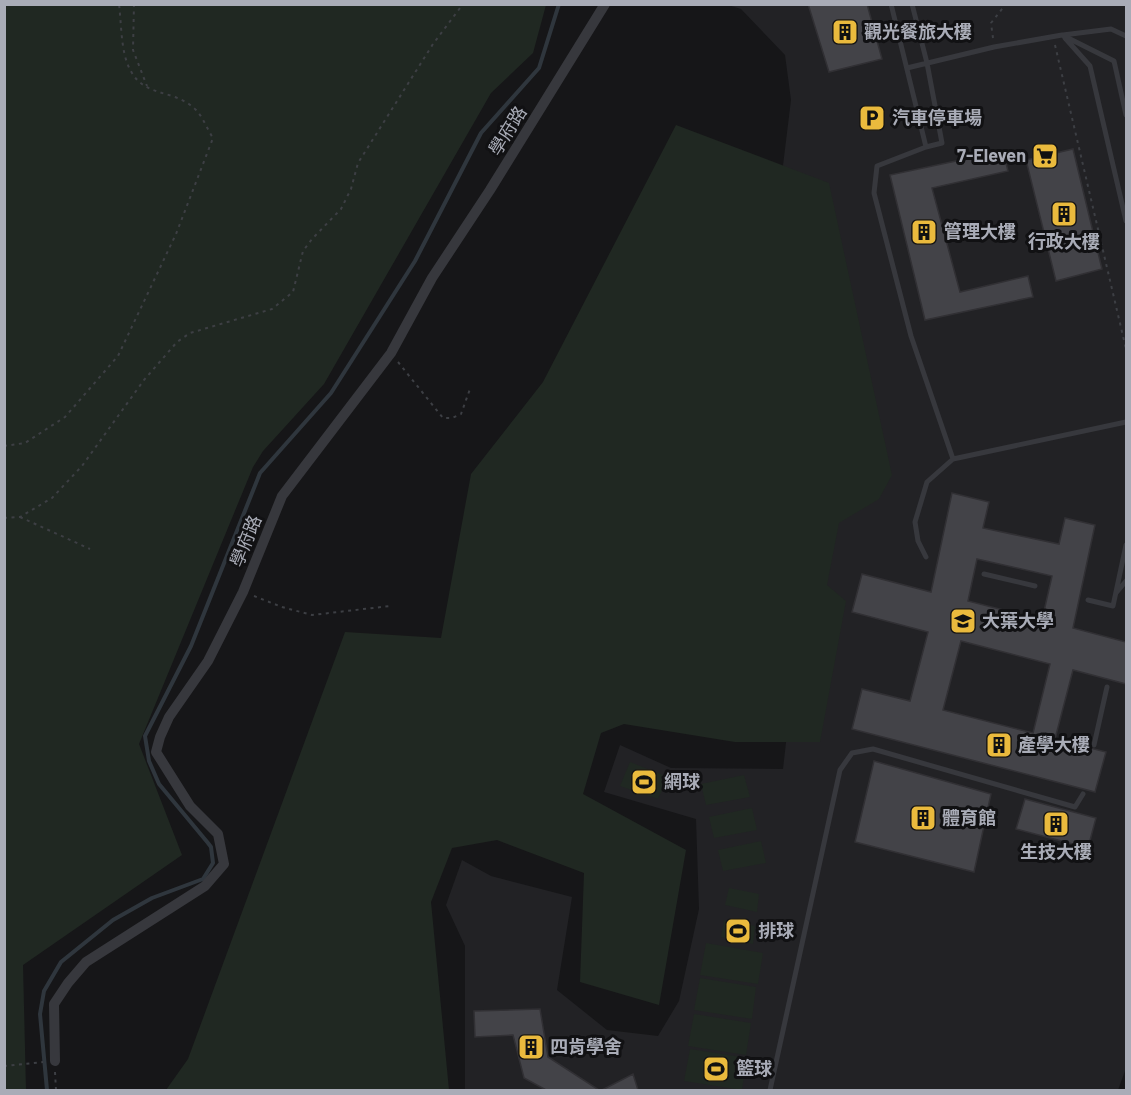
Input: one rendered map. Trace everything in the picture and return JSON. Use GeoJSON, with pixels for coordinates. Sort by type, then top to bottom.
{"type":"FeatureCollection","features":[{"type":"Feature","properties":{"kind":"street","name":"學府路"},"geometry":{"type":"LineString","coordinates":[[55,1061],[54,1004],[86,962],[205,886],[224,864],[218,834],[190,806],[156,752],[169,717],[208,661],[243,592],[282,496],[391,353],[432,278],[490,190],[605,4]]}},
{"type":"Feature","properties":{"kind":"lane"},"geometry":{"type":"LineString","coordinates":[[891,4],[926,147]]}},
{"type":"Feature","properties":{"kind":"lane"},"geometry":{"type":"LineString","coordinates":[[912,4],[927,63],[942,143],[877,166],[874,193],[911,336],[953,459]]}},
{"type":"Feature","properties":{"kind":"lane"},"geometry":{"type":"LineString","coordinates":[[907,68],[994,47],[1053,36],[1111,29],[1126,36]]}},
{"type":"Feature","properties":{"kind":"lane"},"geometry":{"type":"LineString","coordinates":[[1062,35],[1114,61],[1126,116]]}},
{"type":"Feature","properties":{"kind":"lane"},"geometry":{"type":"LineString","coordinates":[[1062,35],[1090,66],[1126,221]]}},
{"type":"Feature","properties":{"kind":"lane"},"geometry":{"type":"LineString","coordinates":[[926,558],[918,541],[915,522],[927,482],[953,459],[1126,422]]}},
{"type":"Feature","properties":{"kind":"lane"},"geometry":{"type":"LineString","coordinates":[[1088,600],[1113,606],[1126,545]]}},
{"type":"Feature","properties":{"kind":"lane"},"geometry":{"type":"LineString","coordinates":[[984,574],[1035,586]]}},
{"type":"Feature","properties":{"kind":"lane"},"geometry":{"type":"LineString","coordinates":[[1115,595],[1126,581]]}},
{"type":"Feature","properties":{"kind":"lane"},"geometry":{"type":"LineString","coordinates":[[1094,746],[1107,687]]}},
{"type":"Feature","properties":{"kind":"lane"},"geometry":{"type":"LineString","coordinates":[[770,1090],[840,770],[852,753],[873,749],[1075,807],[1083,794]]}},
{"type":"Feature","properties":{"kind":"path"},"geometry":{"type":"LineString","coordinates":[[4,446],[25,443],[65,417],[118,356],[176,234],[213,138],[196,110],[184,102],[148,89],[136,79],[125,56],[119,4]]}},
{"type":"Feature","properties":{"kind":"path"},"geometry":{"type":"LineString","coordinates":[[134,4],[133,50],[148,89]]}},
{"type":"Feature","properties":{"kind":"path"},"geometry":{"type":"LineString","coordinates":[[4,518],[20,517],[52,498],[82,466],[144,380],[177,342],[190,333],[272,309],[293,292],[303,251],[341,209],[351,189],[358,163],[433,44],[462,4]]}},
{"type":"Feature","properties":{"kind":"path"},"geometry":{"type":"LineString","coordinates":[[994,47],[991,23],[1006,4]]}},
{"type":"Feature","properties":{"kind":"path"},"geometry":{"type":"LineString","coordinates":[[1053,36],[1126,349]]}},
{"type":"Feature","properties":{"kind":"path"},"geometry":{"type":"LineString","coordinates":[[391,353],[443,418],[452,418],[461,414],[470,389]]}},
{"type":"Feature","properties":{"kind":"path"},"geometry":{"type":"LineString","coordinates":[[20,517],[90,549]]}},
{"type":"Feature","properties":{"kind":"path"},"geometry":{"type":"LineString","coordinates":[[243,592],[282,608],[312,615],[390,606]]}},
{"type":"Feature","properties":{"kind":"path"},"geometry":{"type":"LineString","coordinates":[[4,1066],[55,1061],[56,1090]]}},
{"type":"Feature","properties":{"kind":"shaded area"},"geometry":{"type":"Polygon","coordinates":[[[5,4],[546,5],[533,53],[491,93],[324,384],[263,451],[253,467],[139,744],[182,855],[23,965],[26,1090],[4,1090],[5,4]]]}},
{"type":"Feature","properties":{"kind":"shaded area","name":"大葉大學"},"geometry":{"type":"Polygon","coordinates":[[[728,5],[1126,5],[1126,1068],[1118,1090],[465,1090],[465,946],[446,905],[462,860],[491,876],[572,897],[557,990],[607,1030],[658,1036],[679,1001],[699,909],[696,819],[604,792],[620,745],[671,768],[783,769],[814,498],[774,239],[791,100],[785,55],[741,9],[728,5]]]}},
{"type":"Feature","properties":{"kind":"shaded area"},"geometry":{"type":"Polygon","coordinates":[[[676,125],[829,183],[892,475],[879,499],[839,523],[827,585],[846,601],[820,742],[735,742],[624,724],[601,733],[583,794],[686,850],[659,1005],[580,982],[584,873],[497,840],[452,848],[431,902],[449,1090],[166,1090],[188,1059],[345,632],[441,638],[471,474],[543,382],[676,125]]]}},
{"type":"Feature","properties":{"kind":"shaded area","name":"網球"},"geometry":{"type":"Polygon","coordinates":[[[630,762],[668,777],[658,799],[620,786],[630,762]]]}},
{"type":"Feature","properties":{"kind":"shaded area","name":"網球"},"geometry":{"type":"Polygon","coordinates":[[[744,775],[750,797],[706,805],[701,784],[744,775]]]}},
{"type":"Feature","properties":{"kind":"shaded area","name":"網球"},"geometry":{"type":"Polygon","coordinates":[[[752,808],[757,830],[714,838],[709,817],[752,808]]]}},
{"type":"Feature","properties":{"kind":"shaded area"},"geometry":{"type":"Polygon","coordinates":[[[761,841],[766,863],[723,871],[718,850],[761,841]]]}},
{"type":"Feature","properties":{"kind":"shaded area","name":"排球"},"geometry":{"type":"Polygon","coordinates":[[[729,888],[759,894],[757,912],[725,905],[729,888]]]}},
{"type":"Feature","properties":{"kind":"shaded area","name":"排球"},"geometry":{"type":"Polygon","coordinates":[[[724,920],[755,926],[753,944],[721,937],[724,920]]]}},
{"type":"Feature","properties":{"kind":"shaded area"},"geometry":{"type":"Polygon","coordinates":[[[706,943],[763,953],[758,984],[700,975],[706,943]]]}},
{"type":"Feature","properties":{"kind":"shaded area","name":"籃球"},"geometry":{"type":"Polygon","coordinates":[[[700,978],[756,987],[752,1019],[694,1010],[700,978]]]}},
{"type":"Feature","properties":{"kind":"shaded area","name":"籃球"},"geometry":{"type":"Polygon","coordinates":[[[694,1014],[751,1023],[746,1055],[688,1046],[694,1014]]]}},
{"type":"Feature","properties":{"kind":"shaded area","name":"籃球"},"geometry":{"type":"Polygon","coordinates":[[[690,1049],[747,1058],[742,1090],[684,1081],[690,1049]]]}},
{"type":"Feature","properties":{"kind":"building","name":"觀光餐旅大樓"},"geometry":{"type":"Polygon","coordinates":[[[808,4],[867,4],[882,59],[829,72],[808,4]]]}},
{"type":"Feature","properties":{"kind":"building","name":"行政大樓"},"geometry":{"type":"Polygon","coordinates":[[[1073,149],[1102,269],[1056,281],[1026,160],[1073,149]]]}},
{"type":"Feature","properties":{"kind":"building","name":"管理大樓"},"geometry":{"type":"Polygon","coordinates":[[[1003,151],[1008,171],[932,188],[960,292],[1028,276],[1033,297],[925,320],[890,175],[1003,151]]]}},
{"type":"Feature","properties":{"kind":"building"},"geometry":{"type":"Polygon","coordinates":[[[952,493],[989,502],[983,528],[1059,544],[1065,518],[1095,525],[1073,628],[1126,642],[1126,684],[1073,670],[1055,739],[1106,752],[1095,792],[852,729],[862,689],[910,701],[928,632],[852,612],[862,574],[931,592],[952,493]],[[977,559],[968,601],[1042,620],[1052,576],[977,559]],[[961,641],[943,710],[1033,733],[1050,664],[961,641]]]}},
{"type":"Feature","properties":{"kind":"building","name":"體育館"},"geometry":{"type":"Polygon","coordinates":[[[874,761],[991,794],[974,872],[855,842],[874,761]]]}},
{"type":"Feature","properties":{"kind":"building","name":"生技大樓"},"geometry":{"type":"Polygon","coordinates":[[[1025,799],[1096,818],[1088,848],[1016,829],[1025,799]]]}},
{"type":"Feature","properties":{"kind":"building","name":"四肯學舍"},"geometry":{"type":"Polygon","coordinates":[[[540,1009],[548,1057],[599,1090],[546,1090],[524,1078],[513,1035],[475,1037],[474,1011],[540,1009]]]}},
{"type":"Feature","properties":{"kind":"building","name":"四肯學舍"},"geometry":{"type":"Polygon","coordinates":[[[633,1074],[638,1090],[602,1090],[633,1074]]]}},
{"type":"Feature","properties":{"kind":"waterway"},"geometry":{"type":"LineString","coordinates":[[47,1090],[40,1014],[44,991],[61,962],[113,920],[152,898],[203,879],[213,863],[211,847],[159,784],[149,761],[145,736],[191,646],[260,473],[331,393],[415,261],[481,133],[539,68],[559,4]]}},
{"type":"Feature","properties":{"kind":"place","name":"觀光餐旅大樓"},"geometry":{"type":"Point","coordinates":[845,32]}},
{"type":"Feature","properties":{"kind":"place","name":"汽車停車場"},"geometry":{"type":"Point","coordinates":[872,118]}},
{"type":"Feature","properties":{"kind":"place","name":"7-Eleven"},"geometry":{"type":"Point","coordinates":[1045,156]}},
{"type":"Feature","properties":{"kind":"place","name":"行政大樓"},"geometry":{"type":"Point","coordinates":[1064,214]}},
{"type":"Feature","properties":{"kind":"place","name":"管理大樓"},"geometry":{"type":"Point","coordinates":[924,232]}},
{"type":"Feature","properties":{"kind":"place","name":"大葉大學"},"geometry":{"type":"Point","coordinates":[963,621]}},
{"type":"Feature","properties":{"kind":"place","name":"產學大樓"},"geometry":{"type":"Point","coordinates":[999,745]}},
{"type":"Feature","properties":{"kind":"place","name":"網球"},"geometry":{"type":"Point","coordinates":[644,782]}},
{"type":"Feature","properties":{"kind":"place","name":"體育館"},"geometry":{"type":"Point","coordinates":[923,818]}},
{"type":"Feature","properties":{"kind":"place","name":"生技大樓"},"geometry":{"type":"Point","coordinates":[1056,824]}},
{"type":"Feature","properties":{"kind":"place","name":"排球"},"geometry":{"type":"Point","coordinates":[738,931]}},
{"type":"Feature","properties":{"kind":"place","name":"四肯學舍"},"geometry":{"type":"Point","coordinates":[531,1047]}},
{"type":"Feature","properties":{"kind":"place","name":"籃球"},"geometry":{"type":"Point","coordinates":[716,1069]}}]}
